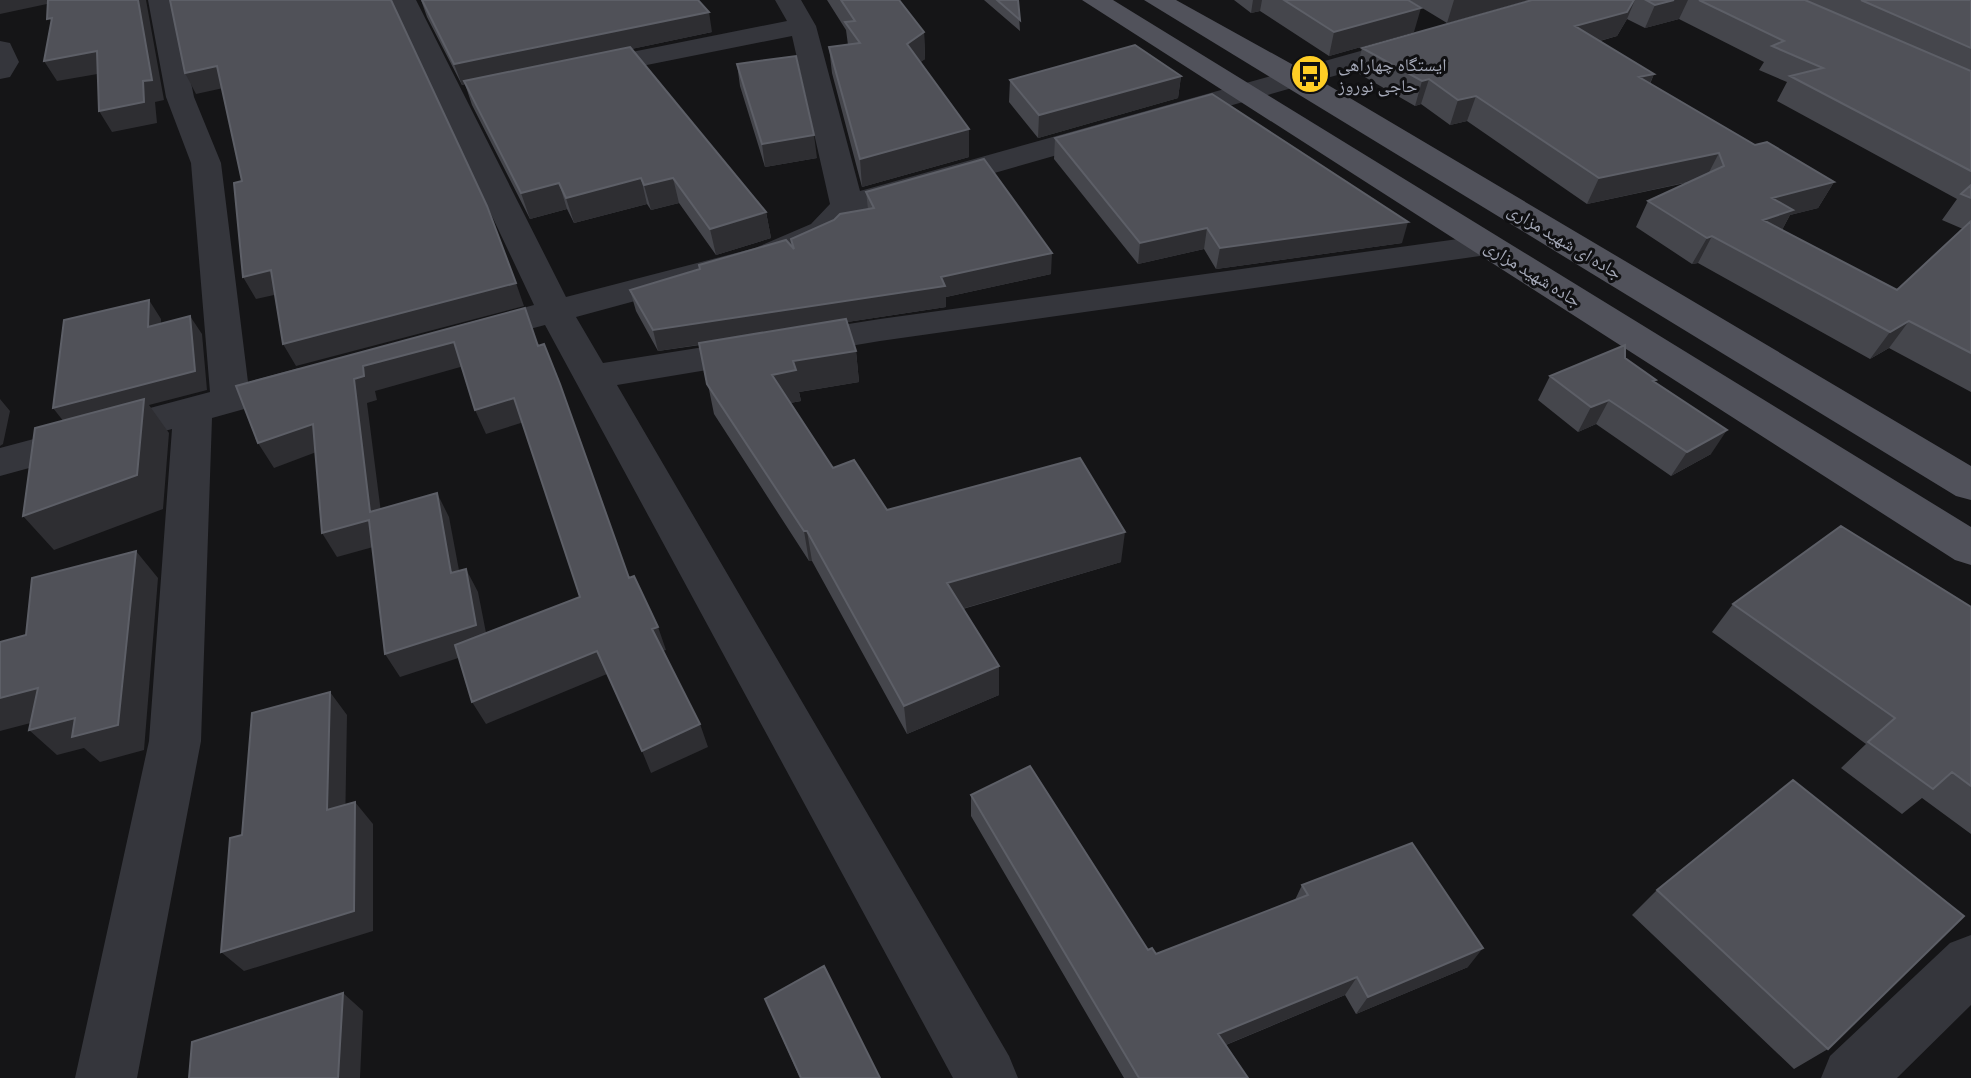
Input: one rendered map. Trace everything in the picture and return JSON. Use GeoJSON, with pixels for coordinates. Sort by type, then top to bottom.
{"type":"FeatureCollection","features":[{"type":"Feature","properties":{"kind":"main road","name":"جاده شهید مزاری"},"geometry":{"type":"LineString","coordinates":[[1095,0],[1247,92],[1971,548]]}},
{"type":"Feature","properties":{"kind":"main road","name":"جاده ای شهید مزاری"},"geometry":{"type":"LineString","coordinates":[[1157,0],[1296,78],[1971,485]]}},
{"type":"Feature","properties":{"kind":"street"},"geometry":{"type":"LineString","coordinates":[[106,1078],[175,741],[212,404],[206,163],[180,97],[161,0]]}},
{"type":"Feature","properties":{"kind":"street"},"geometry":{"type":"LineString","coordinates":[[788,0],[803,26],[847,205]]}},
{"type":"Feature","properties":{"kind":"street"},"geometry":{"type":"LineString","coordinates":[[414,5],[466,95],[555,311],[987,1078]]}},
{"type":"Feature","properties":{"kind":"street"},"geometry":{"type":"LineString","coordinates":[[437,343],[767,255],[823,231],[847,205],[1444,36],[1421,22]]}},
{"type":"Feature","properties":{"kind":"street"},"geometry":{"type":"LineString","coordinates":[[553,76],[803,26]]}},
{"type":"Feature","properties":{"kind":"street"},"geometry":{"type":"LineString","coordinates":[[0,49],[5,62],[0,71]]}},
{"type":"Feature","properties":{"kind":"street"},"geometry":{"type":"LineString","coordinates":[[592,377],[880,330],[1487,245]]}},
{"type":"Feature","properties":{"kind":"street"},"geometry":{"type":"LineString","coordinates":[[0,462],[333,371]]}},
{"type":"Feature","properties":{"kind":"street"},"geometry":{"type":"LineString","coordinates":[[1852,1078],[1971,964]]}},
{"type":"Feature","properties":{"kind":"building"},"geometry":{"type":"Polygon","coordinates":[[[48,0],[138,0],[152,80],[143,81],[144,102],[99,111],[97,51],[44,61],[52,18],[47,19],[48,0]]]}},
{"type":"Feature","properties":{"kind":"building"},"geometry":{"type":"Polygon","coordinates":[[[170,0],[391,0],[487,206],[516,283],[283,344],[271,270],[243,277],[234,183],[242,181],[217,66],[185,73],[170,0]]]}},
{"type":"Feature","properties":{"kind":"building"},"geometry":{"type":"Polygon","coordinates":[[[422,0],[698,0],[709,12],[454,64],[422,0]]]}},
{"type":"Feature","properties":{"kind":"building"},"geometry":{"type":"Polygon","coordinates":[[[841,0],[899,0],[924,32],[907,44],[969,129],[860,159],[829,47],[860,43],[845,22],[855,21],[841,0]]]}},
{"type":"Feature","properties":{"kind":"building"},"geometry":{"type":"Polygon","coordinates":[[[997,0],[1018,0],[1020,20],[997,0]]]}},
{"type":"Feature","properties":{"kind":"building"},"geometry":{"type":"Polygon","coordinates":[[[1284,0],[1408,0],[1421,8],[1334,32],[1284,0]]]}},
{"type":"Feature","properties":{"kind":"building"},"geometry":{"type":"Polygon","coordinates":[[[1532,0],[1634,0],[1627,12],[1575,26],[1654,74],[1639,77],[1755,145],[1767,142],[1834,182],[1772,198],[1793,210],[1763,220],[1897,290],[1971,221],[1971,353],[1909,321],[1890,332],[1712,236],[1707,238],[1648,201],[1724,166],[1719,153],[1599,178],[1476,96],[1458,100],[1429,79],[1422,81],[1362,48],[1532,0]]]}},
{"type":"Feature","properties":{"kind":"building"},"geometry":{"type":"Polygon","coordinates":[[[1646,0],[1674,0],[1655,5],[1646,0]]]}},
{"type":"Feature","properties":{"kind":"building"},"geometry":{"type":"Polygon","coordinates":[[[1699,0],[1805,0],[1971,71],[1971,171],[1790,76],[1823,68],[1772,46],[1784,41],[1699,0]]]}},
{"type":"Feature","properties":{"kind":"building"},"geometry":{"type":"Polygon","coordinates":[[[1861,0],[1971,0],[1971,48],[1861,0]]]}},
{"type":"Feature","properties":{"kind":"building"},"geometry":{"type":"Polygon","coordinates":[[[1135,45],[1181,76],[1039,115],[1010,80],[1135,45]]]}},
{"type":"Feature","properties":{"kind":"building"},"geometry":{"type":"Polygon","coordinates":[[[630,47],[766,212],[710,229],[673,178],[644,185],[641,178],[566,198],[559,183],[521,193],[464,81],[630,47]]]}},
{"type":"Feature","properties":{"kind":"building"},"geometry":{"type":"Polygon","coordinates":[[[796,56],[814,135],[762,144],[737,64],[796,56]]]}},
{"type":"Feature","properties":{"kind":"building"},"geometry":{"type":"Polygon","coordinates":[[[1212,94],[1408,222],[1220,248],[1207,228],[1140,243],[1055,138],[1212,94]]]}},
{"type":"Feature","properties":{"kind":"building"},"geometry":{"type":"Polygon","coordinates":[[[984,159],[1052,253],[941,277],[945,286],[653,330],[630,290],[700,269],[699,265],[786,240],[794,249],[791,239],[834,220],[840,214],[874,208],[866,192],[984,159]]]}},
{"type":"Feature","properties":{"kind":"building"},"geometry":{"type":"Polygon","coordinates":[[[1971,185],[1971,198],[1961,194],[1971,185]]]}},
{"type":"Feature","properties":{"kind":"building"},"geometry":{"type":"Polygon","coordinates":[[[149,300],[148,327],[190,316],[195,371],[53,408],[64,320],[149,300]]]}},
{"type":"Feature","properties":{"kind":"building"},"geometry":{"type":"Polygon","coordinates":[[[525,308],[538,346],[544,344],[560,384],[629,578],[634,576],[658,627],[652,629],[700,724],[642,751],[597,651],[472,702],[455,645],[580,597],[514,398],[475,410],[454,342],[363,366],[364,376],[354,379],[370,512],[437,493],[451,573],[466,569],[476,625],[385,654],[369,520],[322,533],[313,424],[258,443],[236,386],[525,308]]]}},
{"type":"Feature","properties":{"kind":"building"},"geometry":{"type":"Polygon","coordinates":[[[846,319],[856,351],[793,361],[796,370],[772,375],[833,468],[854,460],[887,510],[1080,458],[1125,532],[947,583],[999,666],[904,706],[807,531],[804,531],[707,384],[699,343],[846,319]]]}},
{"type":"Feature","properties":{"kind":"building"},"geometry":{"type":"Polygon","coordinates":[[[1625,345],[1625,358],[1656,380],[1653,381],[1727,430],[1687,452],[1609,400],[1591,407],[1550,376],[1625,345]]]}},
{"type":"Feature","properties":{"kind":"building"},"geometry":{"type":"Polygon","coordinates":[[[144,399],[137,475],[23,516],[35,428],[144,399]]]}},
{"type":"Feature","properties":{"kind":"building"},"geometry":{"type":"Polygon","coordinates":[[[1841,526],[1971,607],[1971,786],[1952,772],[1933,789],[1868,742],[1895,718],[1733,604],[1841,526]]]}},
{"type":"Feature","properties":{"kind":"building"},"geometry":{"type":"Polygon","coordinates":[[[136,551],[118,725],[72,737],[75,718],[29,730],[38,688],[0,698],[0,642],[26,635],[32,578],[136,551]]]}},
{"type":"Feature","properties":{"kind":"building"},"geometry":{"type":"Polygon","coordinates":[[[330,692],[327,810],[355,802],[354,911],[221,952],[230,838],[242,835],[252,713],[330,692]]]}},
{"type":"Feature","properties":{"kind":"building"},"geometry":{"type":"Polygon","coordinates":[[[1030,766],[1148,950],[1152,948],[1156,954],[1308,895],[1302,885],[1412,843],[1483,948],[1368,997],[1357,977],[1218,1034],[1248,1078],[1139,1078],[971,795],[1030,766]]]}},
{"type":"Feature","properties":{"kind":"building"},"geometry":{"type":"Polygon","coordinates":[[[1793,780],[1964,916],[1828,1049],[1657,890],[1793,780]]]}},
{"type":"Feature","properties":{"kind":"building"},"geometry":{"type":"Polygon","coordinates":[[[824,966],[880,1078],[801,1078],[765,999],[824,966]]]}},
{"type":"Feature","properties":{"kind":"building"},"geometry":{"type":"Polygon","coordinates":[[[343,993],[338,1078],[189,1078],[192,1042],[343,993]]]}},
{"type":"Feature","properties":{"kind":"place","name":"ایستگاه چهاراهی حاجی نوروز"},"geometry":{"type":"Point","coordinates":[1310,74]}}]}
